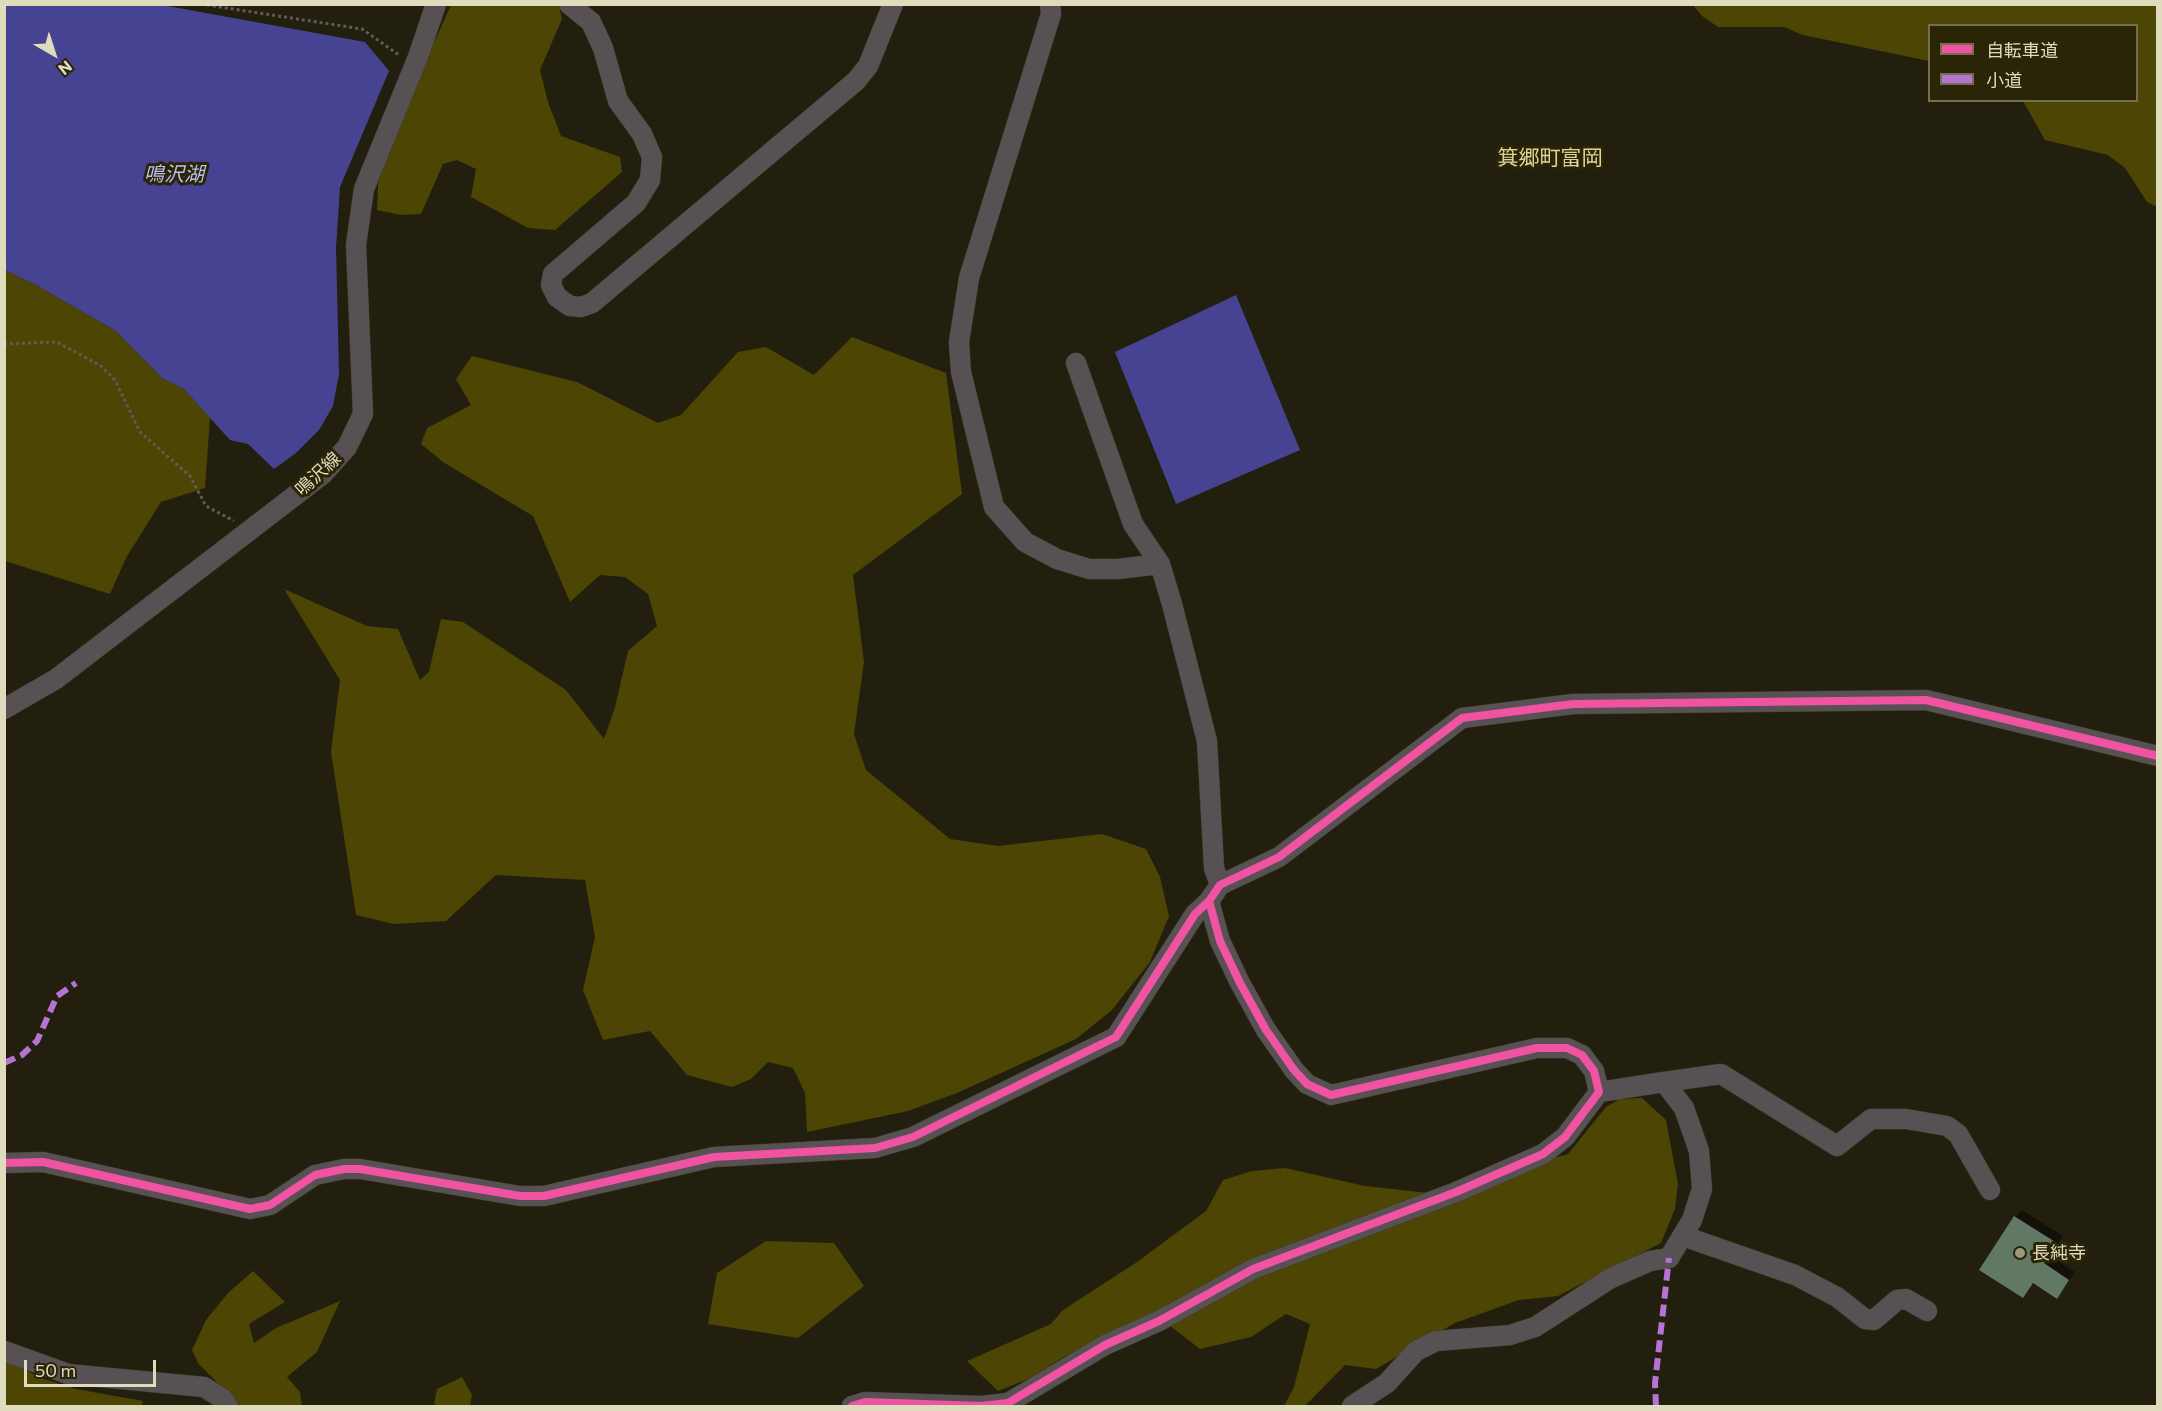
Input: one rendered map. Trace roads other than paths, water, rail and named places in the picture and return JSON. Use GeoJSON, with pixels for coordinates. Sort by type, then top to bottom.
{"type":"FeatureCollection","features":[{"type":"Feature","properties":{"kind":"street","name":"鳴沢線"},"geometry":{"type":"LineString","coordinates":[[4,709],[56,679],[323,474],[347,447],[363,414],[356,245],[364,189],[418,57],[436,4]]}},
{"type":"Feature","properties":{"kind":"street"},"geometry":{"type":"LineString","coordinates":[[569,4],[591,22],[603,48],[618,101],[642,134],[652,157],[650,180],[636,203],[553,274],[551,285],[557,297],[570,306],[581,307],[592,303],[856,81],[868,66],[893,4]]}},
{"type":"Feature","properties":{"kind":"street"},"geometry":{"type":"LineString","coordinates":[[1050,4],[1051,14],[969,278],[959,342],[961,372],[994,507],[1025,542],[1057,559],[1089,569],[1118,569],[1160,564]]}},
{"type":"Feature","properties":{"kind":"street"},"geometry":{"type":"LineString","coordinates":[[1076,363],[1133,524],[1160,564],[1207,741],[1215,893],[1220,941],[1266,1030],[1294,1070],[1307,1084],[1331,1095],[1537,1048],[1567,1048],[1582,1054],[1594,1071],[1599,1092]]}},
{"type":"Feature","properties":{"kind":"street"},"geometry":{"type":"LineString","coordinates":[[4,1163],[43,1162],[250,1209],[270,1205],[315,1175],[344,1169],[360,1169],[520,1196],[544,1196],[714,1157],[875,1148],[913,1137],[1116,1038],[1195,914],[1215,893],[1279,857],[1462,718],[1573,704],[1926,700],[2157,756]]}},
{"type":"Feature","properties":{"kind":"street"},"geometry":{"type":"LineString","coordinates":[[852,1407],[865,1402],[981,1406],[1008,1403],[1105,1345],[1159,1321],[1253,1269],[1456,1192],[1543,1154],[1565,1137],[1599,1092],[1721,1074],[1837,1146],[1871,1119],[1906,1119],[1947,1126],[1958,1134],[1990,1190]]}},
{"type":"Feature","properties":{"kind":"street"},"geometry":{"type":"LineString","coordinates":[[1352,1407],[1387,1383],[1416,1351],[1436,1341],[1510,1335],[1535,1327],[1611,1278],[1650,1261],[1669,1258],[1692,1220],[1702,1189],[1699,1150],[1684,1108],[1664,1082]]}},
{"type":"Feature","properties":{"kind":"street"},"geometry":{"type":"LineString","coordinates":[[1683,1236],[1794,1275],[1837,1297],[1865,1319],[1874,1320],[1897,1300],[1906,1299],[1927,1311]]}},
{"type":"Feature","properties":{"kind":"street"},"geometry":{"type":"LineString","coordinates":[[4,1351],[68,1374],[204,1387],[223,1399],[228,1407]]}},
{"type":"Feature","properties":{"kind":"water","name":"鳴沢湖"},"geometry":{"type":"Polygon","coordinates":[[[5,4],[162,5],[365,42],[389,71],[340,187],[336,248],[339,374],[333,406],[319,430],[296,453],[274,469],[248,444],[230,440],[184,389],[162,378],[116,331],[5,270],[5,4]]]}},
{"type":"Feature","properties":{"kind":"water"},"geometry":{"type":"Polygon","coordinates":[[[1236,295],[1300,450],[1176,504],[1115,352],[1236,295]]]}},
{"type":"Feature","properties":{"kind":"place","name":"長純寺"},"geometry":{"type":"Point","coordinates":[2020,1253]}},
{"type":"Feature","properties":{"kind":"district","name":"箕郷町富岡"},"geometry":{"type":"Point","coordinates":[1550,158]}}]}
